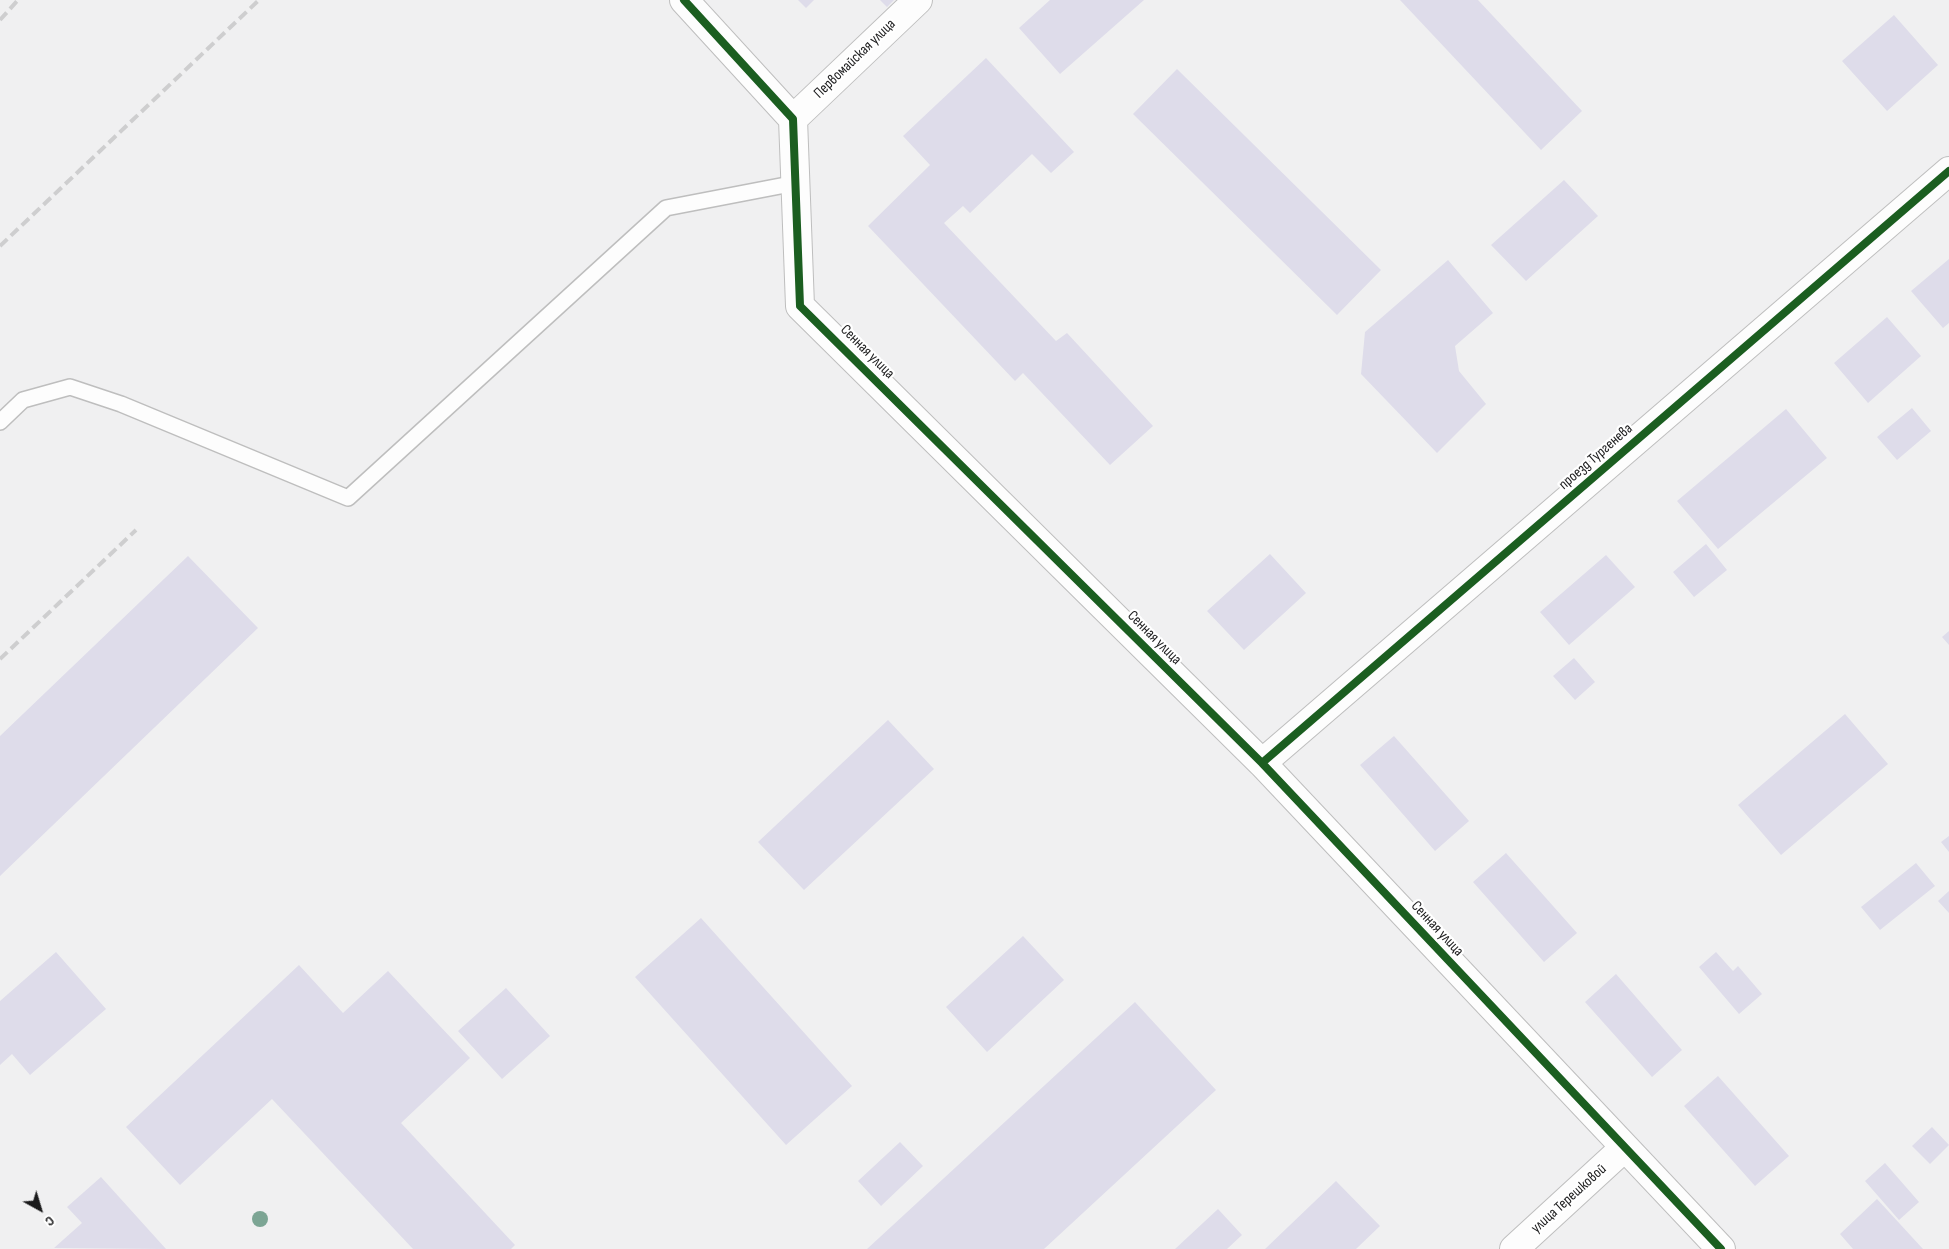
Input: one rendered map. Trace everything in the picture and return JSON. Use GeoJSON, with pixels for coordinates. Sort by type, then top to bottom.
{"type":"FeatureCollection","features":[{"type":"Feature","properties":{"kind":"street"},"geometry":{"type":"LineString","coordinates":[[684,0],[793,119]]}},
{"type":"Feature","properties":{"kind":"street","name":"Первомайская улица"},"geometry":{"type":"LineString","coordinates":[[793,119],[918,0]]}},
{"type":"Feature","properties":{"kind":"street","name":"Сенная улица"},"geometry":{"type":"LineString","coordinates":[[793,119],[800,306],[1262,764],[1721,1249]]}},
{"type":"Feature","properties":{"kind":"street","name":"проезд Тургенева"},"geometry":{"type":"LineString","coordinates":[[1262,764],[1949,171]]}},
{"type":"Feature","properties":{"kind":"street","name":"улица Терешковой"},"geometry":{"type":"LineString","coordinates":[[1514,1249],[1624,1148]]}},
{"type":"Feature","properties":{"kind":"lane"},"geometry":{"type":"LineString","coordinates":[[0,422],[23,400],[70,387],[121,404],[348,498],[666,208],[796,182]]}},
{"type":"Feature","properties":{"kind":"building"},"geometry":{"type":"Polygon","coordinates":[[[798,0],[814,0],[806,8],[798,0]]]}},
{"type":"Feature","properties":{"kind":"building"},"geometry":{"type":"Polygon","coordinates":[[[880,0],[894,0],[887,7],[880,0]]]}},
{"type":"Feature","properties":{"kind":"building"},"geometry":{"type":"Polygon","coordinates":[[[1050,0],[1144,0],[1060,74],[1019,28],[1050,0]]]}},
{"type":"Feature","properties":{"kind":"building"},"geometry":{"type":"Polygon","coordinates":[[[1400,0],[1478,0],[1582,111],[1541,150],[1400,0]]]}},
{"type":"Feature","properties":{"kind":"building"},"geometry":{"type":"Polygon","coordinates":[[[1894,15],[1938,65],[1887,111],[1842,61],[1894,15]]]}},
{"type":"Feature","properties":{"kind":"building"},"geometry":{"type":"Polygon","coordinates":[[[986,58],[1074,152],[1051,173],[1032,154],[970,213],[963,206],[944,223],[1056,341],[1067,333],[1153,426],[1110,465],[1023,373],[1015,381],[868,226],[930,165],[903,136],[986,58]]]}},
{"type":"Feature","properties":{"kind":"building"},"geometry":{"type":"Polygon","coordinates":[[[1177,69],[1381,270],[1337,315],[1133,114],[1177,69]]]}},
{"type":"Feature","properties":{"kind":"building"},"geometry":{"type":"Polygon","coordinates":[[[1564,180],[1598,216],[1526,281],[1491,245],[1564,180]]]}},
{"type":"Feature","properties":{"kind":"building"},"geometry":{"type":"Polygon","coordinates":[[[1949,259],[1949,323],[1943,328],[1911,291],[1949,259]]]}},
{"type":"Feature","properties":{"kind":"building"},"geometry":{"type":"Polygon","coordinates":[[[1448,260],[1493,313],[1455,346],[1459,371],[1486,404],[1437,453],[1361,374],[1365,332],[1448,260]]]}},
{"type":"Feature","properties":{"kind":"building"},"geometry":{"type":"Polygon","coordinates":[[[1887,317],[1921,356],[1868,403],[1834,363],[1887,317]]]}},
{"type":"Feature","properties":{"kind":"building"},"geometry":{"type":"Polygon","coordinates":[[[1912,408],[1931,431],[1897,460],[1877,437],[1912,408]]]}},
{"type":"Feature","properties":{"kind":"building"},"geometry":{"type":"Polygon","coordinates":[[[1786,409],[1827,458],[1718,549],[1677,501],[1786,409]]]}},
{"type":"Feature","properties":{"kind":"building"},"geometry":{"type":"Polygon","coordinates":[[[1706,544],[1727,570],[1694,597],[1673,572],[1706,544]]]}},
{"type":"Feature","properties":{"kind":"building"},"geometry":{"type":"Polygon","coordinates":[[[1270,554],[1306,593],[1244,650],[1207,611],[1270,554]]]}},
{"type":"Feature","properties":{"kind":"building"},"geometry":{"type":"Polygon","coordinates":[[[1606,555],[1635,587],[1569,645],[1540,612],[1606,555]]]}},
{"type":"Feature","properties":{"kind":"building"},"geometry":{"type":"Polygon","coordinates":[[[188,556],[258,628],[0,876],[0,736],[188,556]]]}},
{"type":"Feature","properties":{"kind":"building"},"geometry":{"type":"Polygon","coordinates":[[[1949,631],[1949,645],[1942,637],[1949,631]]]}},
{"type":"Feature","properties":{"kind":"building"},"geometry":{"type":"Polygon","coordinates":[[[1574,658],[1595,682],[1575,700],[1553,676],[1574,658]]]}},
{"type":"Feature","properties":{"kind":"building"},"geometry":{"type":"Polygon","coordinates":[[[1845,714],[1888,764],[1781,855],[1738,805],[1845,714]]]}},
{"type":"Feature","properties":{"kind":"building"},"geometry":{"type":"Polygon","coordinates":[[[888,720],[934,769],[804,890],[758,842],[888,720]]]}},
{"type":"Feature","properties":{"kind":"building"},"geometry":{"type":"Polygon","coordinates":[[[1394,736],[1469,821],[1435,851],[1360,765],[1394,736]]]}},
{"type":"Feature","properties":{"kind":"building"},"geometry":{"type":"Polygon","coordinates":[[[1949,836],[1949,852],[1941,842],[1949,836]]]}},
{"type":"Feature","properties":{"kind":"building"},"geometry":{"type":"Polygon","coordinates":[[[1506,853],[1577,933],[1544,962],[1473,882],[1506,853]]]}},
{"type":"Feature","properties":{"kind":"building"},"geometry":{"type":"Polygon","coordinates":[[[1916,863],[1935,886],[1880,930],[1861,907],[1916,863]]]}},
{"type":"Feature","properties":{"kind":"building"},"geometry":{"type":"Polygon","coordinates":[[[1949,891],[1949,913],[1938,901],[1949,891]]]}},
{"type":"Feature","properties":{"kind":"building"},"geometry":{"type":"Polygon","coordinates":[[[701,918],[852,1086],[786,1145],[635,977],[701,918]]]}},
{"type":"Feature","properties":{"kind":"building"},"geometry":{"type":"Polygon","coordinates":[[[1023,936],[1064,980],[987,1052],[946,1007],[1023,936]]]}},
{"type":"Feature","properties":{"kind":"building"},"geometry":{"type":"Polygon","coordinates":[[[56,952],[106,1009],[30,1075],[12,1054],[0,1065],[0,1001],[56,952]]]}},
{"type":"Feature","properties":{"kind":"building"},"geometry":{"type":"Polygon","coordinates":[[[1716,952],[1733,971],[1738,966],[1762,994],[1739,1014],[1699,967],[1716,952]]]}},
{"type":"Feature","properties":{"kind":"building"},"geometry":{"type":"Polygon","coordinates":[[[299,965],[343,1013],[388,971],[470,1058],[401,1123],[515,1245],[511,1249],[413,1249],[272,1099],[180,1185],[126,1127],[299,965]]]}},
{"type":"Feature","properties":{"kind":"building"},"geometry":{"type":"Polygon","coordinates":[[[1616,974],[1682,1050],[1652,1077],[1585,1002],[1616,974]]]}},
{"type":"Feature","properties":{"kind":"building"},"geometry":{"type":"Polygon","coordinates":[[[506,988],[550,1036],[502,1079],[458,1031],[506,988]]]}},
{"type":"Feature","properties":{"kind":"building"},"geometry":{"type":"Polygon","coordinates":[[[1135,1002],[1216,1090],[1044,1249],[867,1249],[1135,1002]]]}},
{"type":"Feature","properties":{"kind":"building"},"geometry":{"type":"Polygon","coordinates":[[[1718,1076],[1789,1156],[1755,1186],[1684,1106],[1718,1076]]]}},
{"type":"Feature","properties":{"kind":"building"},"geometry":{"type":"Polygon","coordinates":[[[1932,1127],[1949,1145],[1930,1164],[1912,1146],[1932,1127]]]}},
{"type":"Feature","properties":{"kind":"building"},"geometry":{"type":"Polygon","coordinates":[[[900,1142],[923,1166],[881,1206],[858,1181],[900,1142]]]}},
{"type":"Feature","properties":{"kind":"building"},"geometry":{"type":"Polygon","coordinates":[[[1885,1163],[1919,1202],[1899,1220],[1865,1181],[1885,1163]]]}},
{"type":"Feature","properties":{"kind":"building"},"geometry":{"type":"Polygon","coordinates":[[[101,1177],[166,1249],[54,1248],[82,1223],[67,1207],[101,1177]]]}},
{"type":"Feature","properties":{"kind":"building"},"geometry":{"type":"Polygon","coordinates":[[[1336,1181],[1380,1226],[1356,1249],[1265,1249],[1336,1181]]]}},
{"type":"Feature","properties":{"kind":"building"},"geometry":{"type":"Polygon","coordinates":[[[1877,1199],[1923,1249],[1853,1249],[1840,1234],[1877,1199]]]}},
{"type":"Feature","properties":{"kind":"building"},"geometry":{"type":"Polygon","coordinates":[[[1218,1209],[1242,1235],[1227,1249],[1175,1249],[1218,1209]]]}},
{"type":"Feature","properties":{"kind":"railway"},"geometry":{"type":"LineString","coordinates":[[0,20],[18,0]]}},
{"type":"Feature","properties":{"kind":"railway"},"geometry":{"type":"LineString","coordinates":[[0,246],[259,0]]}},
{"type":"Feature","properties":{"kind":"railway"},"geometry":{"type":"LineString","coordinates":[[0,659],[136,530]]}},
{"type":"Feature","properties":{"kind":"cycle path"},"geometry":{"type":"LineString","coordinates":[[684,0],[793,119],[800,306],[1262,763],[1721,1249]]}},
{"type":"Feature","properties":{"kind":"cycle path"},"geometry":{"type":"LineString","coordinates":[[1262,763],[1949,171]]}}]}
